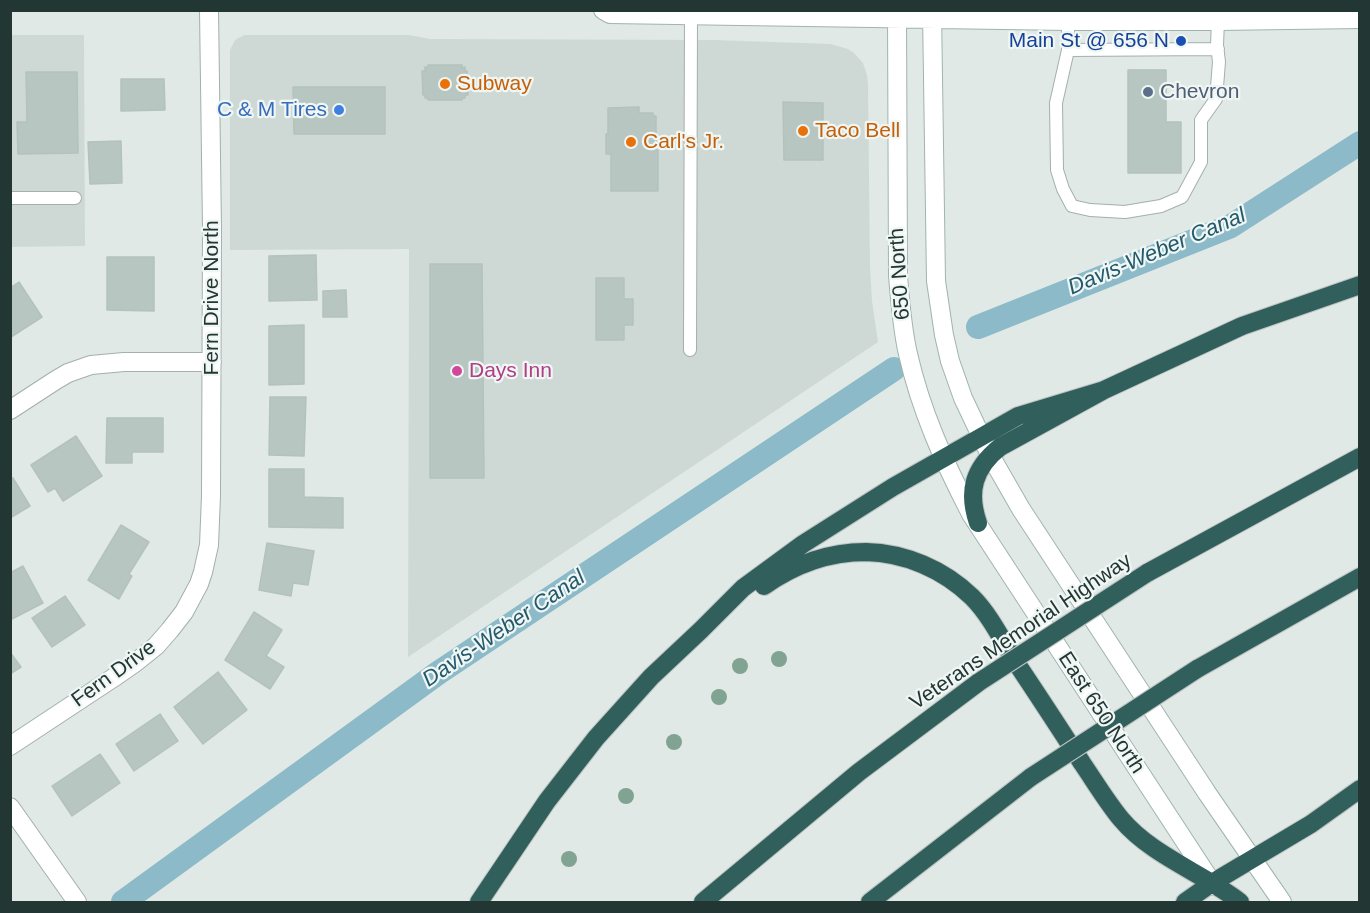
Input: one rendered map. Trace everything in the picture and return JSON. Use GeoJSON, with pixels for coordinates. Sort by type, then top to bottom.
{"type":"FeatureCollection","features":[{"type":"Feature","properties":{"kind":"highway"},"geometry":{"type":"LineString","coordinates":[[978,523],[973,506],[975,482],[981,466],[1000,447],[1104,390],[1242,326],[1359,285]]}},
{"type":"Feature","properties":{"kind":"highway"},"geometry":{"type":"LineString","coordinates":[[478,903],[531,824],[582,755],[632,697],[743,588],[826,529],[943,458],[1018,416],[1104,390]]}},
{"type":"Feature","properties":{"kind":"highway","name":"Veterans Memorial Highway"},"geometry":{"type":"LineString","coordinates":[[703,903],[859,772],[980,682],[1147,573],[1359,457]]}},
{"type":"Feature","properties":{"kind":"highway"},"geometry":{"type":"LineString","coordinates":[[702,630],[787,572],[816,558],[845,553],[871,553],[908,559],[931,568],[962,589],[981,608],[1122,821],[1156,849],[1240,903]]}},
{"type":"Feature","properties":{"kind":"highway"},"geometry":{"type":"LineString","coordinates":[[870,903],[1031,777],[1197,669],[1359,577]]}},
{"type":"Feature","properties":{"kind":"highway"},"geometry":{"type":"LineString","coordinates":[[1185,903],[1212,883],[1311,824],[1359,789]]}},
{"type":"Feature","properties":{"kind":"main road","name":"Fern Drive North"},"geometry":{"type":"LineString","coordinates":[[199,584],[210,536],[212,362],[209,10]]}},
{"type":"Feature","properties":{"kind":"main road"},"geometry":{"type":"LineString","coordinates":[[603,10],[610,14],[655,12],[932,15],[1068,21],[1359,19]]}},
{"type":"Feature","properties":{"kind":"main road","name":"650 North"},"geometry":{"type":"LineString","coordinates":[[897,15],[898,275],[906,344],[930,426],[956,485],[978,523]]}},
{"type":"Feature","properties":{"kind":"main road","name":"650 North"},"geometry":{"type":"LineString","coordinates":[[932,15],[936,281],[950,361],[967,408],[980,437],[1025,515],[1282,903]]}},
{"type":"Feature","properties":{"kind":"main road"},"geometry":{"type":"LineString","coordinates":[[10,410],[62,377],[91,365],[124,362],[212,362]]}},
{"type":"Feature","properties":{"kind":"main road","name":"East 650 North"},"geometry":{"type":"LineString","coordinates":[[978,523],[1226,903]]}},
{"type":"Feature","properties":{"kind":"main road","name":"Fern Drive"},"geometry":{"type":"LineString","coordinates":[[10,746],[146,654],[177,622],[199,584]]}},
{"type":"Feature","properties":{"kind":"main road"},"geometry":{"type":"LineString","coordinates":[[10,807],[77,903]]}},
{"type":"Feature","properties":{"kind":"lane"},"geometry":{"type":"LineString","coordinates":[[690,350],[691,14]]}},
{"type":"Feature","properties":{"kind":"lane"},"geometry":{"type":"LineString","coordinates":[[1068,21],[1068,50],[1056,103],[1058,170],[1063,189],[1072,206],[1090,210],[1125,212],[1161,206],[1182,197],[1202,162],[1201,120],[1216,99],[1219,62],[1218,21]]}},
{"type":"Feature","properties":{"kind":"lane"},"geometry":{"type":"LineString","coordinates":[[1068,50],[1218,49]]}},
{"type":"Feature","properties":{"kind":"lane"},"geometry":{"type":"LineString","coordinates":[[10,198],[75,198]]}},
{"type":"Feature","properties":{"kind":"shaded area"},"geometry":{"type":"Polygon","coordinates":[[[10,35],[84,35],[85,246],[11,247],[10,35]]]}},
{"type":"Feature","properties":{"kind":"shaded area"},"geometry":{"type":"Polygon","coordinates":[[[244,35],[409,35],[430,39],[715,40],[831,44],[848,49],[863,63],[868,84],[870,266],[878,342],[408,657],[409,249],[230,250],[230,50],[235,40],[244,35]]]}},
{"type":"Feature","properties":{"kind":"building","name":"Subway"},"geometry":{"type":"Polygon","coordinates":[[[428,65],[462,65],[462,68],[465,67],[468,95],[465,95],[462,100],[428,100],[425,98],[422,71],[425,71],[428,65]]]}},
{"type":"Feature","properties":{"kind":"building"},"geometry":{"type":"Polygon","coordinates":[[[1128,70],[1166,70],[1166,122],[1181,122],[1181,173],[1128,173],[1128,70]]]}},
{"type":"Feature","properties":{"kind":"building"},"geometry":{"type":"Polygon","coordinates":[[[26,72],[77,72],[78,153],[18,154],[17,122],[27,122],[26,72]]]}},
{"type":"Feature","properties":{"kind":"building"},"geometry":{"type":"Polygon","coordinates":[[[121,79],[164,79],[165,110],[121,111],[121,79]]]}},
{"type":"Feature","properties":{"kind":"building"},"geometry":{"type":"Polygon","coordinates":[[[293,87],[385,87],[385,134],[294,134],[293,87]]]}},
{"type":"Feature","properties":{"kind":"building","name":"Taco Bell"},"geometry":{"type":"Polygon","coordinates":[[[783,102],[823,103],[823,160],[784,160],[783,102]]]}},
{"type":"Feature","properties":{"kind":"building","name":"Carl's Jr."},"geometry":{"type":"Polygon","coordinates":[[[639,107],[639,113],[653,113],[653,116],[656,116],[658,191],[611,191],[611,154],[606,154],[608,108],[639,107]]]}},
{"type":"Feature","properties":{"kind":"building"},"geometry":{"type":"Polygon","coordinates":[[[121,141],[122,183],[90,184],[88,142],[121,141]]]}},
{"type":"Feature","properties":{"kind":"building"},"geometry":{"type":"Polygon","coordinates":[[[316,255],[317,300],[269,301],[269,256],[316,255]]]}},
{"type":"Feature","properties":{"kind":"building"},"geometry":{"type":"Polygon","coordinates":[[[107,257],[154,257],[154,311],[107,310],[107,257]]]}},
{"type":"Feature","properties":{"kind":"building","name":"Days Inn"},"geometry":{"type":"Polygon","coordinates":[[[430,264],[482,264],[484,478],[430,478],[430,264]]]}},
{"type":"Feature","properties":{"kind":"building"},"geometry":{"type":"Polygon","coordinates":[[[596,278],[624,278],[624,299],[633,299],[633,325],[624,325],[624,340],[596,340],[596,278]]]}},
{"type":"Feature","properties":{"kind":"building"},"geometry":{"type":"Polygon","coordinates":[[[19,282],[42,317],[11,337],[10,288],[19,282]]]}},
{"type":"Feature","properties":{"kind":"building"},"geometry":{"type":"Polygon","coordinates":[[[346,290],[347,317],[323,317],[323,291],[346,290]]]}},
{"type":"Feature","properties":{"kind":"building"},"geometry":{"type":"Polygon","coordinates":[[[304,325],[304,384],[269,385],[269,326],[304,325]]]}},
{"type":"Feature","properties":{"kind":"building"},"geometry":{"type":"Polygon","coordinates":[[[270,397],[306,397],[304,456],[269,455],[270,397]]]}},
{"type":"Feature","properties":{"kind":"building"},"geometry":{"type":"Polygon","coordinates":[[[107,418],[163,418],[163,452],[132,452],[132,463],[106,463],[107,418]]]}},
{"type":"Feature","properties":{"kind":"building"},"geometry":{"type":"Polygon","coordinates":[[[76,436],[102,476],[63,501],[55,488],[48,492],[31,465],[76,436]]]}},
{"type":"Feature","properties":{"kind":"building"},"geometry":{"type":"Polygon","coordinates":[[[269,469],[304,469],[304,497],[343,498],[343,528],[269,527],[269,469]]]}},
{"type":"Feature","properties":{"kind":"building"},"geometry":{"type":"Polygon","coordinates":[[[13,478],[30,506],[10,518],[10,479],[13,478]]]}},
{"type":"Feature","properties":{"kind":"building"},"geometry":{"type":"Polygon","coordinates":[[[121,525],[149,542],[129,574],[132,576],[119,599],[88,580],[121,525]]]}},
{"type":"Feature","properties":{"kind":"building"},"geometry":{"type":"Polygon","coordinates":[[[267,543],[314,551],[308,585],[293,583],[291,596],[259,590],[267,543]]]}},
{"type":"Feature","properties":{"kind":"building"},"geometry":{"type":"Polygon","coordinates":[[[23,566],[43,603],[10,620],[10,573],[23,566]]]}},
{"type":"Feature","properties":{"kind":"building"},"geometry":{"type":"Polygon","coordinates":[[[65,596],[85,625],[52,647],[32,618],[65,596]]]}},
{"type":"Feature","properties":{"kind":"building"},"geometry":{"type":"Polygon","coordinates":[[[254,612],[282,630],[266,656],[284,667],[270,689],[225,660],[254,612]]]}},
{"type":"Feature","properties":{"kind":"building"},"geometry":{"type":"Polygon","coordinates":[[[10,652],[21,667],[10,674],[10,652]]]}},
{"type":"Feature","properties":{"kind":"building"},"geometry":{"type":"Polygon","coordinates":[[[218,672],[247,710],[203,744],[174,707],[218,672]]]}},
{"type":"Feature","properties":{"kind":"building"},"geometry":{"type":"Polygon","coordinates":[[[160,714],[178,741],[134,771],[116,744],[160,714]]]}},
{"type":"Feature","properties":{"kind":"building"},"geometry":{"type":"Polygon","coordinates":[[[100,754],[120,783],[72,816],[52,786],[100,754]]]}},
{"type":"Feature","properties":{"kind":"waterway","name":"Davis-Weber Canal"},"geometry":{"type":"LineString","coordinates":[[978,327],[1231,226],[1360,143]]}},
{"type":"Feature","properties":{"kind":"waterway","name":"Davis-Weber Canal"},"geometry":{"type":"LineString","coordinates":[[123,902],[438,673],[894,369]]}},
{"type":"Feature","properties":{"kind":"place","name":"Main St @ 656 N"},"geometry":{"type":"Point","coordinates":[1181,41]}},
{"type":"Feature","properties":{"kind":"place","name":"Subway"},"geometry":{"type":"Point","coordinates":[445,84]}},
{"type":"Feature","properties":{"kind":"place","name":"Chevron"},"geometry":{"type":"Point","coordinates":[1148,92]}},
{"type":"Feature","properties":{"kind":"place","name":"C & M Tires"},"geometry":{"type":"Point","coordinates":[339,110]}},
{"type":"Feature","properties":{"kind":"place","name":"Taco Bell"},"geometry":{"type":"Point","coordinates":[803,131]}},
{"type":"Feature","properties":{"kind":"place","name":"Carl's Jr."},"geometry":{"type":"Point","coordinates":[631,142]}},
{"type":"Feature","properties":{"kind":"place","name":"Days Inn"},"geometry":{"type":"Point","coordinates":[457,371]}}]}
